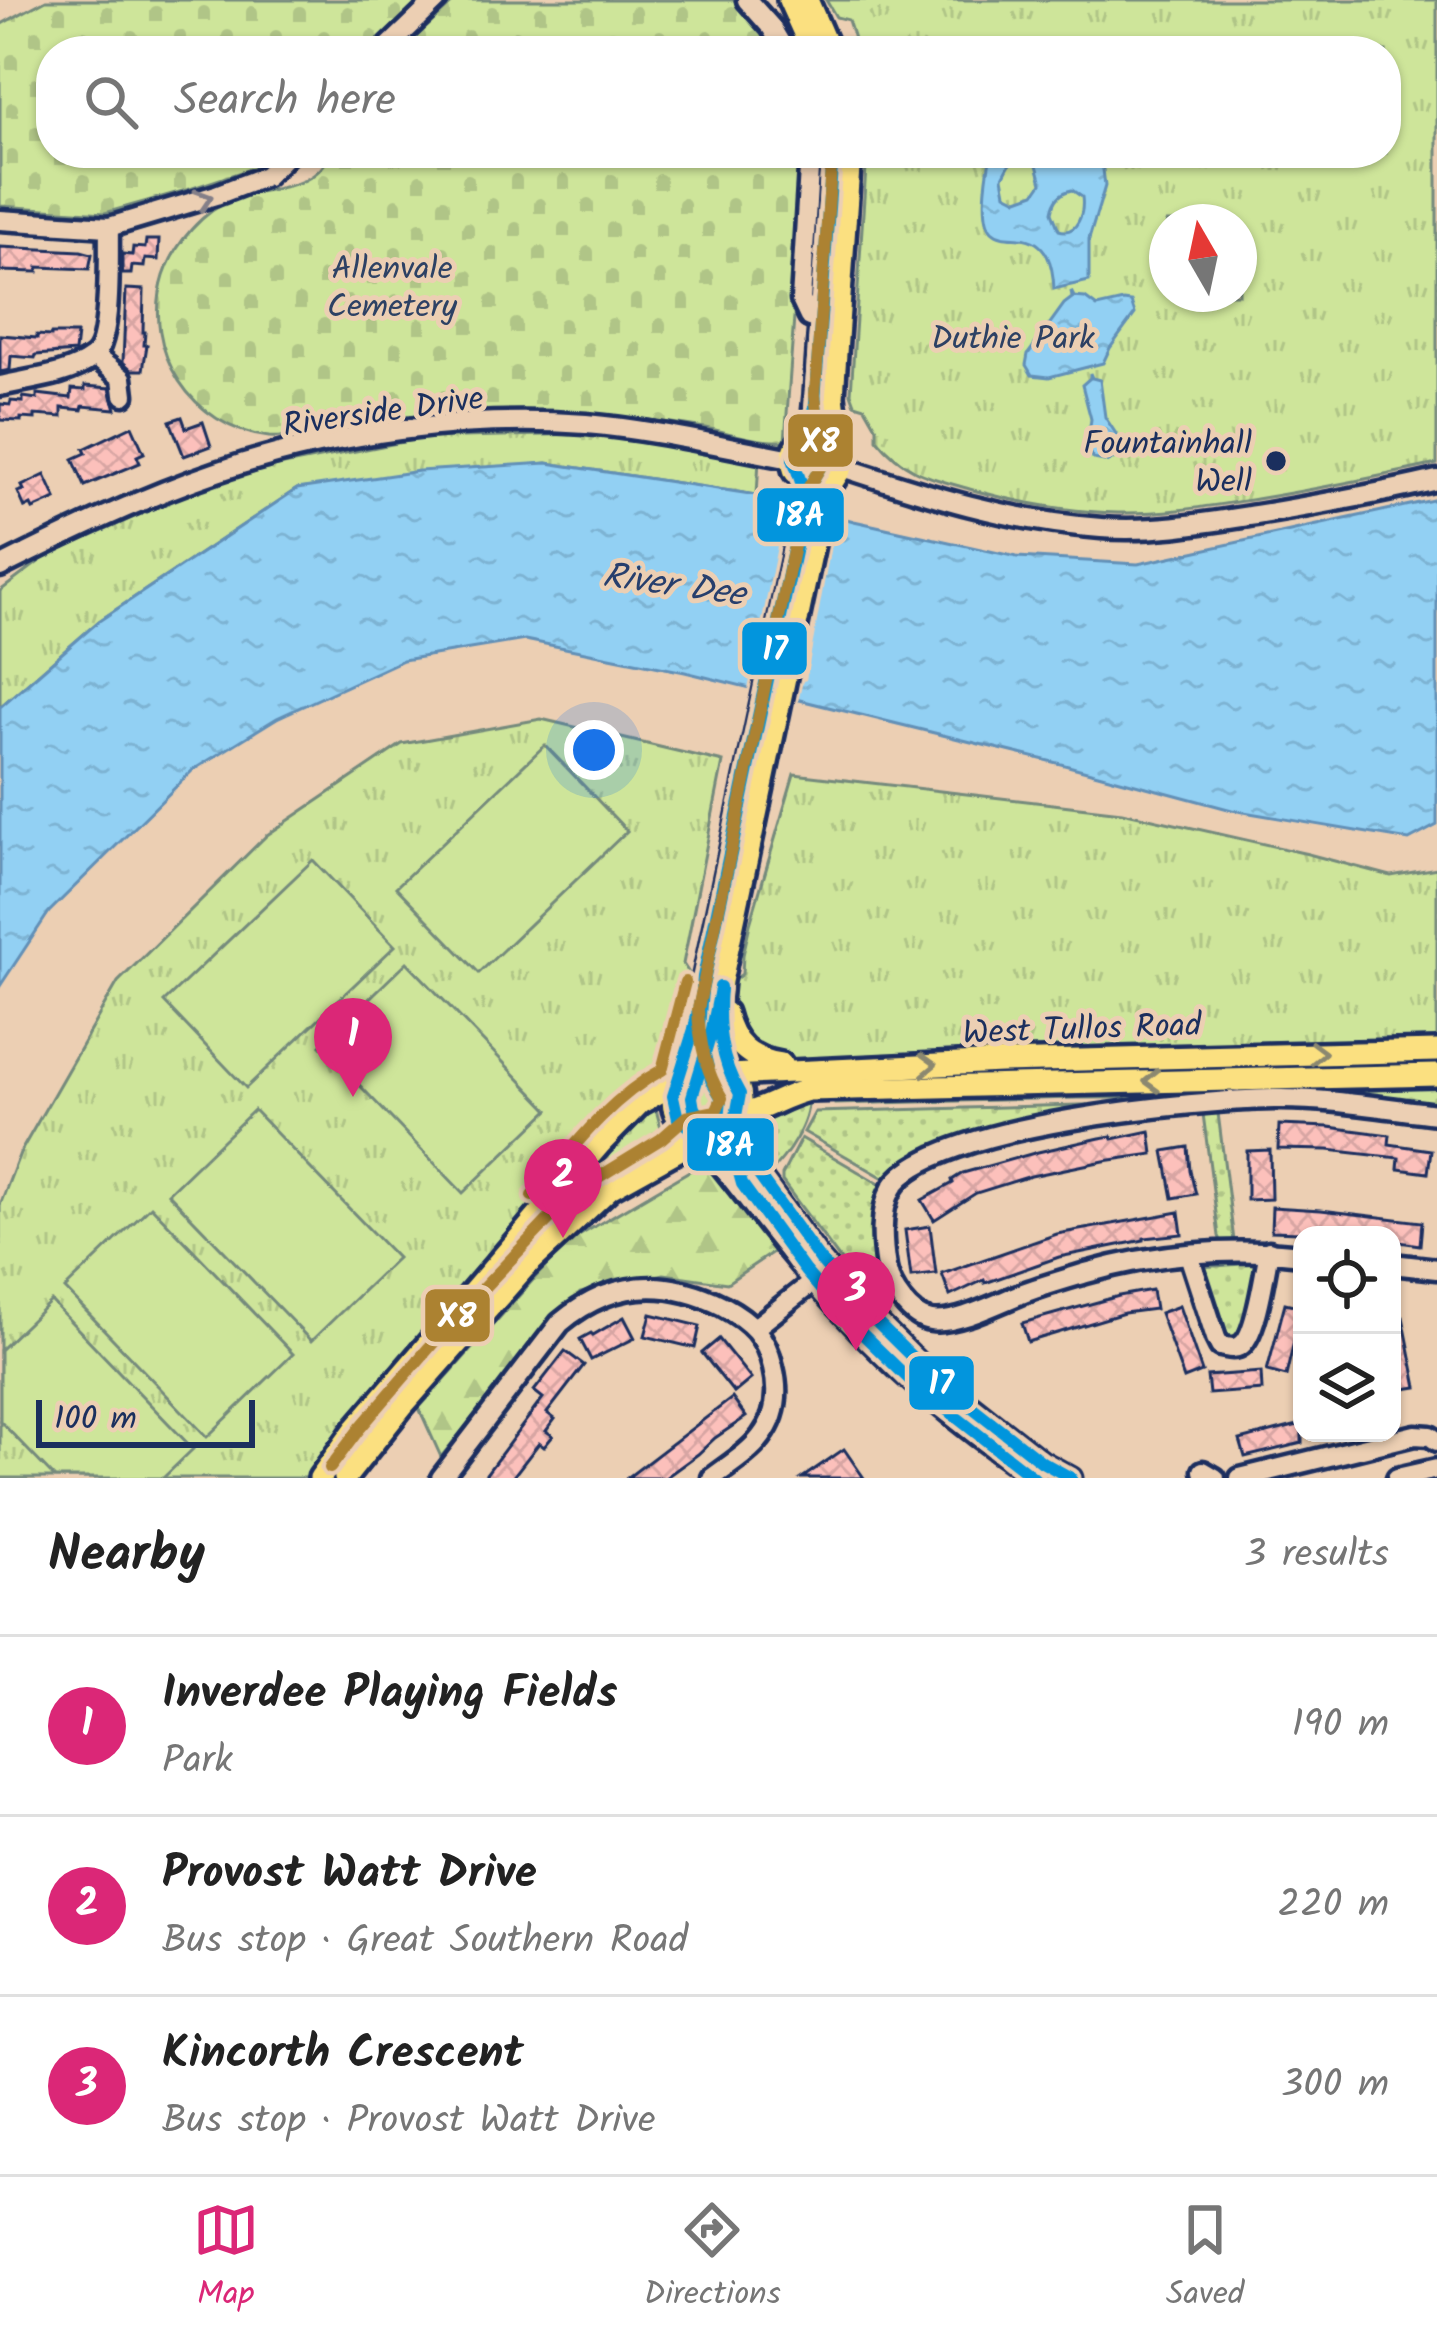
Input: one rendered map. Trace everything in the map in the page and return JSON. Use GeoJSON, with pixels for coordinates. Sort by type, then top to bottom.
{"type":"FeatureCollection","features":[{"type":"Feature","properties":{"kind":"main road"},"geometry":{"type":"LineString","coordinates":[[789,0],[805,36]]}},
{"type":"Feature","properties":{"kind":"main road"},"geometry":{"type":"LineString","coordinates":[[807,0],[823,36]]}},
{"type":"Feature","properties":{"kind":"main road"},"geometry":{"type":"LineString","coordinates":[[807,438],[814,415],[832,168]]}},
{"type":"Feature","properties":{"kind":"main road"},"geometry":{"type":"LineString","coordinates":[[715,983],[716,1025],[728,1074],[740,1094],[736,1116],[720,1131],[697,1132],[683,1125],[673,1096],[715,983],[820,475],[833,396],[849,168]]}},
{"type":"Feature","properties":{"kind":"main road"},"geometry":{"type":"LineString","coordinates":[[822,436],[835,442],[820,475],[800,443],[807,438],[822,436]]}},
{"type":"Feature","properties":{"kind":"main road"},"geometry":{"type":"LineString","coordinates":[[715,983],[730,1030],[742,1049],[766,1062],[811,1069]]}},
{"type":"Feature","properties":{"kind":"main road","name":"West Tullos Road"},"geometry":{"type":"LineString","coordinates":[[728,1074],[1437,1051]]}},
{"type":"Feature","properties":{"kind":"main road"},"geometry":{"type":"LineString","coordinates":[[320,1478],[356,1428],[640,1103],[702,1066],[728,1074]]}},
{"type":"Feature","properties":{"kind":"main road","name":"West Tullos Road"},"geometry":{"type":"LineString","coordinates":[[736,1116],[808,1090],[1437,1075]]}},
{"type":"Feature","properties":{"kind":"main road"},"geometry":{"type":"LineString","coordinates":[[345,1478],[524,1268],[610,1188],[682,1148],[697,1132]]}},
{"type":"Feature","properties":{"kind":"street"},"geometry":{"type":"LineString","coordinates":[[399,36],[436,0]]}},
{"type":"Feature","properties":{"kind":"street"},"geometry":{"type":"LineString","coordinates":[[747,0],[776,36]]}},
{"type":"Feature","properties":{"kind":"street"},"geometry":{"type":"LineString","coordinates":[[0,220],[109,227],[216,195],[266,176],[274,168]]}},
{"type":"Feature","properties":{"kind":"street"},"geometry":{"type":"LineString","coordinates":[[809,168],[801,300],[808,317],[822,321]]}},
{"type":"Feature","properties":{"kind":"street"},"geometry":{"type":"LineString","coordinates":[[0,386],[74,368],[96,357],[105,338],[109,227]]}},
{"type":"Feature","properties":{"kind":"street"},"geometry":{"type":"LineString","coordinates":[[96,357],[122,378],[124,394]]}},
{"type":"Feature","properties":{"kind":"street","name":"Riverside Drive"},"geometry":{"type":"LineString","coordinates":[[0,567],[213,473],[285,452],[466,425],[575,424],[688,437],[820,475],[993,512],[1120,529],[1224,520],[1437,480]]}},
{"type":"Feature","properties":{"kind":"street"},"geometry":{"type":"LineString","coordinates":[[1293,1254],[1189,1255],[1091,1271],[935,1322],[909,1309],[887,1275],[883,1237],[892,1188],[904,1174],[961,1147],[1079,1117],[1138,1108],[1278,1099],[1437,1114]]}},
{"type":"Feature","properties":{"kind":"street"},"geometry":{"type":"LineString","coordinates":[[736,1116],[757,1173],[820,1260],[853,1299],[1036,1473]]}},
{"type":"Feature","properties":{"kind":"street"},"geometry":{"type":"LineString","coordinates":[[697,1132],[813,1282],[909,1381],[1036,1473],[1071,1478]]}},
{"type":"Feature","properties":{"kind":"street"},"geometry":{"type":"LineString","coordinates":[[1189,1255],[1216,1338],[1228,1348],[1246,1342],[1269,1251]]}},
{"type":"Feature","properties":{"kind":"street"},"geometry":{"type":"LineString","coordinates":[[1401,1265],[1437,1269]]}},
{"type":"Feature","properties":{"kind":"street"},"geometry":{"type":"LineString","coordinates":[[853,1299],[887,1275]]}},
{"type":"Feature","properties":{"kind":"street"},"geometry":{"type":"LineString","coordinates":[[813,1282],[853,1299]]}},
{"type":"Feature","properties":{"kind":"street"},"geometry":{"type":"LineString","coordinates":[[756,1327],[813,1282]]}},
{"type":"Feature","properties":{"kind":"street"},"geometry":{"type":"LineString","coordinates":[[441,1478],[542,1345],[580,1306],[620,1291],[665,1286],[703,1296],[756,1327],[769,1348],[777,1381],[772,1419],[750,1449],[712,1478]]}},
{"type":"Feature","properties":{"kind":"street"},"geometry":{"type":"LineString","coordinates":[[1240,1478],[1415,1435],[1437,1442]]}},
{"type":"Feature","properties":{"kind":"street"},"geometry":{"type":"LineString","coordinates":[[1397,1478],[1437,1469]]}},
{"type":"Feature","properties":{"kind":"green space"},"geometry":{"type":"Polygon","coordinates":[[[46,0],[422,0],[385,36],[36,36],[36,168],[253,168],[105,213],[0,206],[0,25],[46,0]]]}},
{"type":"Feature","properties":{"kind":"green space"},"geometry":{"type":"Polygon","coordinates":[[[456,0],[734,0],[766,36],[417,36],[456,0]]]}},
{"type":"Feature","properties":{"kind":"green space","name":"Duthie Park"},"geometry":{"type":"Polygon","coordinates":[[[826,0],[1437,0],[1437,464],[1170,511],[1063,509],[991,495],[909,467],[877,439],[877,428],[851,393],[866,168],[1401,168],[1401,36],[853,36],[848,20],[836,17],[826,0]]]}},
{"type":"Feature","properties":{"kind":"green space","name":"Allenvale Cemetery"},"geometry":{"type":"Polygon","coordinates":[[[321,168],[805,168],[785,441],[551,411],[425,416],[279,437],[241,431],[217,418],[196,402],[167,357],[159,304],[164,276],[183,240],[212,211],[236,198],[290,186],[321,168]]]}},
{"type":"Feature","properties":{"kind":"green space"},"geometry":{"type":"Polygon","coordinates":[[[585,434],[759,459],[757,495],[547,463],[297,489],[99,621],[0,707],[0,591],[45,557],[226,476],[423,438],[585,434]]]}},
{"type":"Feature","properties":{"kind":"green space"},"geometry":{"type":"Polygon","coordinates":[[[541,719],[723,762],[683,964],[701,991],[679,1081],[640,1103],[320,1478],[0,1478],[0,1205],[20,1153],[118,982],[267,835],[402,744],[541,719]]]}},
{"type":"Feature","properties":{"kind":"green space"},"geometry":{"type":"Polygon","coordinates":[[[545,745],[627,831],[479,973],[396,887],[545,745]]]}},
{"type":"Feature","properties":{"kind":"green space"},"geometry":{"type":"Polygon","coordinates":[[[794,774],[1122,812],[1391,876],[1437,868],[1437,1051],[728,1074],[720,991],[742,974],[750,924],[794,774]]]}},
{"type":"Feature","properties":{"kind":"green space"},"geometry":{"type":"Polygon","coordinates":[[[313,860],[395,946],[246,1088],[164,1002],[313,860]]]}},
{"type":"Feature","properties":{"kind":"green space"},"geometry":{"type":"Polygon","coordinates":[[[407,962],[549,1110],[463,1193],[321,1045],[407,962]]]}},
{"type":"Feature","properties":{"kind":"green space"},"geometry":{"type":"Polygon","coordinates":[[[707,1080],[722,1086],[728,1101],[722,1116],[707,1122],[692,1116],[686,1101],[692,1086],[707,1080]]]}},
{"type":"Feature","properties":{"kind":"green space"},"geometry":{"type":"Polygon","coordinates":[[[1437,1083],[1437,1109],[1227,1096],[1226,1088],[1437,1083]]]}},
{"type":"Feature","properties":{"kind":"green space"},"geometry":{"type":"Polygon","coordinates":[[[1223,1087],[1224,1096],[1138,1103],[1124,1098],[1078,1098],[835,1104],[834,1099],[1223,1087]]]}},
{"type":"Feature","properties":{"kind":"green space"},"geometry":{"type":"Polygon","coordinates":[[[808,1098],[795,1139],[768,1174],[758,1146],[760,1126],[771,1114],[808,1098]]]}},
{"type":"Feature","properties":{"kind":"green space"},"geometry":{"type":"Polygon","coordinates":[[[1117,1104],[1011,1127],[889,1181],[804,1132],[815,1112],[1117,1104]]]}},
{"type":"Feature","properties":{"kind":"green space"},"geometry":{"type":"Polygon","coordinates":[[[655,1106],[666,1147],[585,1199],[573,1187],[638,1116],[655,1106]]]}},
{"type":"Feature","properties":{"kind":"green space"},"geometry":{"type":"Polygon","coordinates":[[[254,1110],[397,1258],[311,1341],[168,1193],[254,1110]]]}},
{"type":"Feature","properties":{"kind":"green space"},"geometry":{"type":"Polygon","coordinates":[[[1218,1113],[1234,1241],[1222,1243],[1203,1114],[1218,1113]]]}},
{"type":"Feature","properties":{"kind":"green space"},"geometry":{"type":"Polygon","coordinates":[[[801,1138],[883,1186],[877,1254],[868,1275],[850,1273],[782,1181],[801,1138]]]}},
{"type":"Feature","properties":{"kind":"green space"},"geometry":{"type":"Polygon","coordinates":[[[703,1163],[776,1250],[727,1283],[664,1274],[580,1293],[529,1347],[441,1457],[419,1408],[565,1244],[703,1163]]]}},
{"type":"Feature","properties":{"kind":"green space"},"geometry":{"type":"Polygon","coordinates":[[[151,1206],[293,1354],[207,1437],[65,1289],[151,1206]]]}},
{"type":"Feature","properties":{"kind":"green space"},"geometry":{"type":"Polygon","coordinates":[[[1256,1263],[1242,1339],[1228,1340],[1200,1267],[1256,1263]]]}},
{"type":"Feature","properties":{"kind":"green space"},"geometry":{"type":"Polygon","coordinates":[[[51,1301],[193,1449],[163,1478],[55,1478],[0,1421],[0,1350],[51,1301]]]}},
{"type":"Feature","properties":{"kind":"water"},"geometry":{"type":"Polygon","coordinates":[[[989,168],[1008,168],[1003,177],[1006,193],[1018,199],[1035,193],[1042,183],[1038,168],[1103,168],[1105,186],[1089,239],[1089,281],[1054,289],[1043,249],[1029,240],[992,231],[985,205],[989,168]],[[1072,190],[1056,201],[1052,212],[1059,230],[1075,226],[1082,197],[1072,190]]]}},
{"type":"Feature","properties":{"kind":"water"},"geometry":{"type":"Polygon","coordinates":[[[1071,291],[1097,307],[1131,302],[1135,314],[1103,363],[1049,377],[1032,375],[1026,365],[1028,354],[1072,298],[1071,291]]]}},
{"type":"Feature","properties":{"kind":"water"},"geometry":{"type":"Polygon","coordinates":[[[1090,373],[1100,380],[1105,417],[1122,443],[1109,462],[1093,459],[1087,449],[1091,419],[1082,385],[1090,373]]]}},
{"type":"Feature","properties":{"kind":"water","name":"River Dee"},"geometry":{"type":"Polygon","coordinates":[[[547,463],[757,495],[1017,557],[1138,564],[1437,499],[1437,825],[1409,840],[1232,810],[685,672],[525,640],[403,660],[277,718],[193,770],[49,912],[0,986],[0,707],[99,621],[297,489],[419,471],[547,463]]]}},
{"type":"Feature","properties":{"kind":"pier"},"geometry":{"type":"Polygon","coordinates":[[[785,496],[840,511],[797,706],[747,694],[785,496]]]}},
{"type":"Feature","properties":{"kind":"building"},"geometry":{"type":"Polygon","coordinates":[[[146,240],[159,240],[158,260],[145,259],[144,267],[132,266],[131,274],[122,274],[122,254],[132,255],[133,247],[145,248],[146,240]]]}},
{"type":"Feature","properties":{"kind":"building"},"geometry":{"type":"Polygon","coordinates":[[[0,247],[92,254],[89,269],[0,271],[0,247]]]}},
{"type":"Feature","properties":{"kind":"building"},"geometry":{"type":"Polygon","coordinates":[[[126,289],[144,290],[147,345],[143,370],[132,370],[123,362],[126,289]]]}},
{"type":"Feature","properties":{"kind":"building"},"geometry":{"type":"Polygon","coordinates":[[[77,334],[75,352],[11,356],[10,370],[0,372],[0,335],[37,338],[77,334]]]}},
{"type":"Feature","properties":{"kind":"building"},"geometry":{"type":"Polygon","coordinates":[[[85,386],[110,388],[116,409],[83,406],[82,410],[62,408],[62,417],[0,420],[0,404],[23,402],[23,397],[37,399],[37,394],[71,398],[72,389],[85,390],[85,386]]]}},
{"type":"Feature","properties":{"kind":"building"},"geometry":{"type":"Polygon","coordinates":[[[182,417],[186,428],[203,422],[211,446],[184,456],[170,421],[182,417]]]}},
{"type":"Feature","properties":{"kind":"building"},"geometry":{"type":"Polygon","coordinates":[[[132,426],[144,453],[137,456],[140,463],[85,486],[73,459],[132,426]]]}},
{"type":"Feature","properties":{"kind":"building"},"geometry":{"type":"Polygon","coordinates":[[[45,475],[56,499],[25,508],[18,492],[45,475]]]}},
{"type":"Feature","properties":{"kind":"building"},"geometry":{"type":"Polygon","coordinates":[[[1279,1125],[1390,1135],[1389,1144],[1431,1150],[1428,1173],[1398,1169],[1399,1158],[1278,1149],[1279,1125]]]}},
{"type":"Feature","properties":{"kind":"building"},"geometry":{"type":"Polygon","coordinates":[[[1150,1131],[1153,1154],[1031,1176],[976,1193],[934,1220],[922,1200],[963,1173],[1100,1138],[1150,1131]]]}},
{"type":"Feature","properties":{"kind":"building"},"geometry":{"type":"Polygon","coordinates":[[[1188,1147],[1196,1194],[1173,1198],[1164,1151],[1188,1147]]]}},
{"type":"Feature","properties":{"kind":"building"},"geometry":{"type":"Polygon","coordinates":[[[1270,1150],[1271,1199],[1247,1200],[1247,1151],[1270,1150]]]}},
{"type":"Feature","properties":{"kind":"building"},"geometry":{"type":"Polygon","coordinates":[[[1272,1207],[1422,1222],[1420,1245],[1401,1242],[1401,1226],[1293,1226],[1293,1232],[1271,1231],[1272,1207]]]}},
{"type":"Feature","properties":{"kind":"building"},"geometry":{"type":"Polygon","coordinates":[[[1179,1212],[1182,1234],[1059,1257],[984,1280],[950,1296],[942,1274],[1057,1234],[1179,1212]]]}},
{"type":"Feature","properties":{"kind":"building"},"geometry":{"type":"Polygon","coordinates":[[[930,1226],[936,1274],[911,1277],[905,1230],[930,1226]]]}},
{"type":"Feature","properties":{"kind":"building"},"geometry":{"type":"Polygon","coordinates":[[[1152,1290],[1155,1309],[1124,1313],[1028,1342],[1022,1323],[1152,1290]]]}},
{"type":"Feature","properties":{"kind":"building"},"geometry":{"type":"Polygon","coordinates":[[[1285,1303],[1293,1305],[1293,1346],[1286,1376],[1267,1371],[1285,1303]]]}},
{"type":"Feature","properties":{"kind":"building"},"geometry":{"type":"Polygon","coordinates":[[[1179,1306],[1202,1372],[1184,1379],[1160,1313],[1179,1306]]]}},
{"type":"Feature","properties":{"kind":"building"},"geometry":{"type":"Polygon","coordinates":[[[651,1314],[700,1326],[695,1348],[645,1336],[651,1314]]]}},
{"type":"Feature","properties":{"kind":"building"},"geometry":{"type":"Polygon","coordinates":[[[624,1317],[635,1338],[591,1360],[580,1339],[624,1317]]]}},
{"type":"Feature","properties":{"kind":"building"},"geometry":{"type":"Polygon","coordinates":[[[1401,1317],[1417,1387],[1401,1390],[1401,1334],[1401,1317]]]}},
{"type":"Feature","properties":{"kind":"building"},"geometry":{"type":"Polygon","coordinates":[[[719,1339],[751,1379],[734,1393],[702,1353],[719,1339]]]}},
{"type":"Feature","properties":{"kind":"building"},"geometry":{"type":"Polygon","coordinates":[[[565,1351],[584,1365],[547,1413],[555,1419],[546,1431],[553,1436],[544,1447],[539,1443],[512,1478],[483,1478],[543,1398],[534,1391],[565,1351]]]}},
{"type":"Feature","properties":{"kind":"building"},"geometry":{"type":"Polygon","coordinates":[[[1261,1372],[1262,1390],[1209,1394],[1207,1376],[1261,1372]]]}},
{"type":"Feature","properties":{"kind":"building"},"geometry":{"type":"Polygon","coordinates":[[[732,1398],[746,1417],[698,1454],[665,1478],[627,1478],[732,1398]]]}},
{"type":"Feature","properties":{"kind":"building"},"geometry":{"type":"Polygon","coordinates":[[[1293,1426],[1293,1442],[1302,1443],[1245,1457],[1240,1440],[1293,1426]]]}},
{"type":"Feature","properties":{"kind":"building"},"geometry":{"type":"Polygon","coordinates":[[[844,1449],[864,1478],[802,1478],[844,1449]]]}},
{"type":"Feature","properties":{"kind":"transit line","name":"18A"},"geometry":{"type":"LineString","coordinates":[[831,168],[815,395],[823,463],[805,493],[703,977],[699,1029],[711,1080],[721,1097],[719,1121],[742,1184],[805,1271],[914,1384],[1034,1478]]}},
{"type":"Feature","properties":{"kind":"transit line","name":"X8"},"geometry":{"type":"LineString","coordinates":[[330,1468],[452,1321],[556,1212],[686,1117],[716,1111],[722,1098],[704,1055],[698,1009],[805,493],[823,463],[815,395],[831,168]]}},
{"type":"Feature","properties":{"kind":"transit line","name":"17"},"geometry":{"type":"LineString","coordinates":[[697,1133],[678,1119],[673,1096],[694,1029],[802,519],[805,494],[793,459],[814,415],[832,168]]}},
{"type":"Feature","properties":{"kind":"transit line","name":"X8"},"geometry":{"type":"LineString","coordinates":[[532,1196],[607,1110],[662,1070],[685,982]]}},
{"type":"Feature","properties":{"kind":"transit line","name":"17"},"geometry":{"type":"LineString","coordinates":[[720,987],[721,1042],[740,1094],[736,1116]]}},
{"type":"Feature","properties":{"kind":"transit line","name":"18A"},"geometry":{"type":"LineString","coordinates":[[708,1119],[694,1109],[692,1097],[720,989]]}},
{"type":"Feature","properties":{"kind":"transit line","name":"17"},"geometry":{"type":"LineString","coordinates":[[736,1116],[757,1173],[853,1299],[925,1370],[1042,1462],[1071,1478]]}},
{"type":"Feature","properties":{"kind":"place","name":"Fountainhall Well"},"geometry":{"type":"Point","coordinates":[1276,461]}},
{"type":"Feature","properties":{"kind":"place","name":"Inverdee Playing Fields"},"geometry":{"type":"Point","coordinates":[353,1097]}},
{"type":"Feature","properties":{"kind":"place","name":"Provost Watt Drive"},"geometry":{"type":"Point","coordinates":[563,1238]}},
{"type":"Feature","properties":{"kind":"place","name":"Kincorth Crescent"},"geometry":{"type":"Point","coordinates":[856,1351]}}]}
